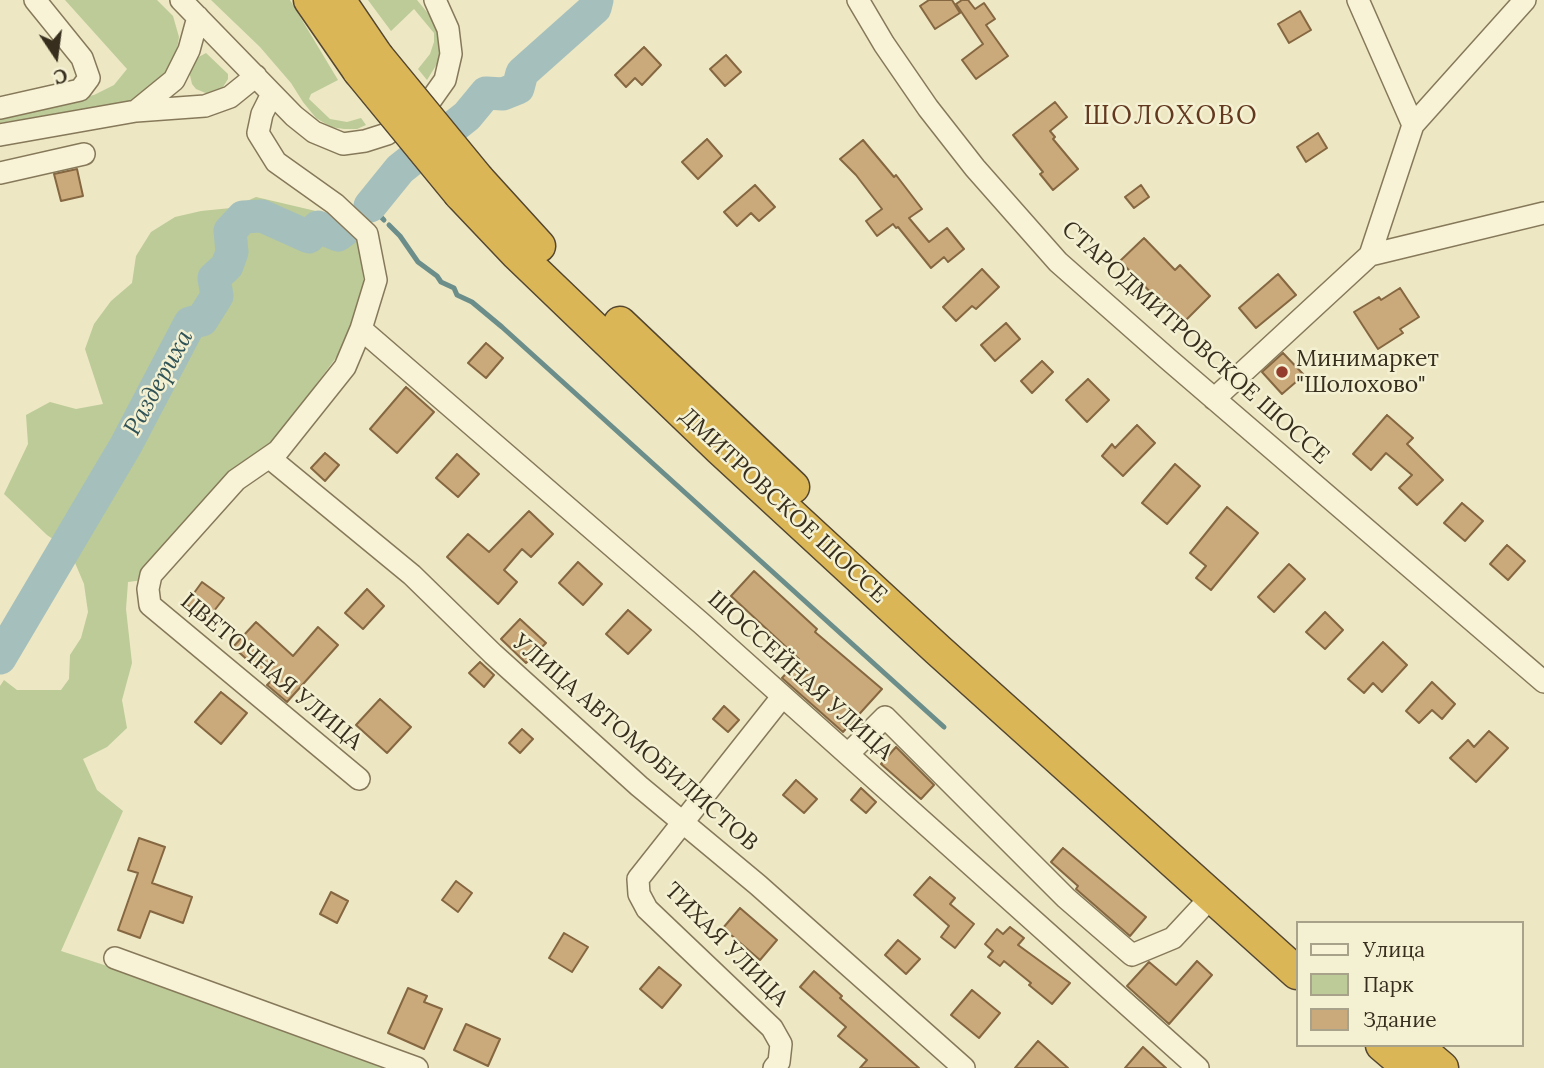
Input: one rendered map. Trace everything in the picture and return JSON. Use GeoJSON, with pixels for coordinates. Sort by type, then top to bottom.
{"type":"FeatureCollection","features":[{"type":"Feature","properties":{"kind":"highway","name":"ДМИТРОВСКОЕ ШОССЕ"},"geometry":{"type":"LineString","coordinates":[[310,0],[368,63],[469,187],[517,254],[730,458],[938,650],[1296,972]]}},
{"type":"Feature","properties":{"kind":"highway","name":"ДМИТРОВСКОЕ ШОССЕ"},"geometry":{"type":"LineString","coordinates":[[339,0],[368,63]]}},
{"type":"Feature","properties":{"kind":"highway","name":"ДМИТРОВСКОЕ ШОССЕ"},"geometry":{"type":"LineString","coordinates":[[469,187],[532,239],[946,630],[1296,943]]}},
{"type":"Feature","properties":{"kind":"highway"},"geometry":{"type":"LineString","coordinates":[[1384,1047],[1409,1068]]}},
{"type":"Feature","properties":{"kind":"highway"},"geometry":{"type":"LineString","coordinates":[[1417,1047],[1442,1068]]}},
{"type":"Feature","properties":{"kind":"street"},"geometry":{"type":"LineString","coordinates":[[0,108],[80,90],[89,78],[82,58],[35,0]]}},
{"type":"Feature","properties":{"kind":"street"},"geometry":{"type":"LineString","coordinates":[[181,0],[272,94],[314,132],[343,144],[387,134],[428,104],[445,80],[451,54],[448,29],[435,0]]}},
{"type":"Feature","properties":{"kind":"street","name":"СТАРОДМИТРОВСКОЕ ШОССЕ"},"geometry":{"type":"LineString","coordinates":[[858,0],[884,44],[928,108],[975,168],[1058,262],[1544,682]]}},
{"type":"Feature","properties":{"kind":"street"},"geometry":{"type":"LineString","coordinates":[[1358,0],[1413,125]]}},
{"type":"Feature","properties":{"kind":"street"},"geometry":{"type":"LineString","coordinates":[[1376,263],[1413,125],[1525,0]]}},
{"type":"Feature","properties":{"kind":"street"},"geometry":{"type":"LineString","coordinates":[[136,111],[174,80],[189,50],[198,17]]}},
{"type":"Feature","properties":{"kind":"street"},"geometry":{"type":"LineString","coordinates":[[180,69],[183,86],[193,98],[205,106]]}},
{"type":"Feature","properties":{"kind":"street"},"geometry":{"type":"LineString","coordinates":[[0,135],[136,111],[205,106],[230,97],[256,76]]}},
{"type":"Feature","properties":{"kind":"street"},"geometry":{"type":"LineString","coordinates":[[271,459],[345,367],[361,329],[376,280],[367,234],[335,204],[276,162],[258,133],[262,114],[272,94]]}},
{"type":"Feature","properties":{"kind":"street"},"geometry":{"type":"LineString","coordinates":[[0,173],[84,154]]}},
{"type":"Feature","properties":{"kind":"street"},"geometry":{"type":"LineString","coordinates":[[1214,399],[1376,263],[1544,213]]}},
{"type":"Feature","properties":{"kind":"street","name":"ШОССЕЙНАЯ УЛИЦА"},"geometry":{"type":"LineString","coordinates":[[361,329],[691,614],[1198,1068]]}},
{"type":"Feature","properties":{"kind":"street","name":"ЦВЕТОЧНАЯ УЛИЦА"},"geometry":{"type":"LineString","coordinates":[[271,459],[236,480],[151,575],[148,589],[150,605],[359,779]]}},
{"type":"Feature","properties":{"kind":"street","name":"УЛИЦА АВТОМОБИЛИСТОВ"},"geometry":{"type":"LineString","coordinates":[[271,459],[412,575],[493,654],[964,1068]]}},
{"type":"Feature","properties":{"kind":"street","name":"ТИХАЯ УЛИЦА"},"geometry":{"type":"LineString","coordinates":[[774,1068],[779,1062],[780,1044],[772,1028],[647,909],[639,894],[638,879],[782,697]]}},
{"type":"Feature","properties":{"kind":"street"},"geometry":{"type":"LineString","coordinates":[[848,754],[885,717],[1066,898],[1132,955],[1173,938],[1212,896]]}},
{"type":"Feature","properties":{"kind":"street"},"geometry":{"type":"LineString","coordinates":[[114,958],[417,1068]]}},
{"type":"Feature","properties":{"kind":"green space"},"geometry":{"type":"Polygon","coordinates":[[[65,0],[157,0],[173,16],[179,37],[175,61],[152,87],[131,101],[0,123],[0,115],[94,95],[114,85],[127,69],[65,0]]]}},
{"type":"Feature","properties":{"kind":"green space"},"geometry":{"type":"Polygon","coordinates":[[[211,0],[290,0],[338,80],[311,94],[309,99],[330,119],[347,122],[361,118],[366,125],[357,129],[344,129],[331,127],[316,118],[260,47],[211,0]]]}},
{"type":"Feature","properties":{"kind":"green space"},"geometry":{"type":"Polygon","coordinates":[[[368,0],[417,0],[436,23],[442,40],[440,59],[427,80],[418,69],[430,54],[434,33],[414,9],[391,31],[368,0]]]}},
{"type":"Feature","properties":{"kind":"green space"},"geometry":{"type":"Polygon","coordinates":[[[206,53],[228,74],[221,90],[208,94],[196,89],[189,71],[195,59],[206,53]]]}},
{"type":"Feature","properties":{"kind":"green space"},"geometry":{"type":"Polygon","coordinates":[[[256,197],[337,216],[359,245],[364,284],[344,347],[273,442],[143,580],[128,582],[126,609],[132,663],[122,700],[127,728],[107,747],[83,759],[97,790],[123,811],[61,951],[227,1005],[398,1068],[0,1068],[0,686],[4,680],[17,690],[61,690],[69,679],[70,655],[81,638],[88,612],[84,584],[70,551],[47,535],[4,494],[28,444],[26,415],[50,402],[76,409],[103,404],[85,349],[94,324],[111,301],[132,283],[136,256],[151,232],[175,217],[231,208],[256,197]]]}},
{"type":"Feature","properties":{"kind":"building"},"geometry":{"type":"Polygon","coordinates":[[[929,0],[952,0],[960,13],[935,29],[920,6],[929,0]]]}},
{"type":"Feature","properties":{"kind":"building"},"geometry":{"type":"Polygon","coordinates":[[[968,0],[975,9],[984,3],[995,19],[986,25],[1008,56],[976,79],[962,60],[983,44],[956,4],[968,0]]]}},
{"type":"Feature","properties":{"kind":"building"},"geometry":{"type":"Polygon","coordinates":[[[1300,11],[1311,30],[1289,43],[1278,24],[1300,11]]]}},
{"type":"Feature","properties":{"kind":"building"},"geometry":{"type":"Polygon","coordinates":[[[644,47],[661,65],[642,85],[635,78],[626,87],[615,75],[644,47]]]}},
{"type":"Feature","properties":{"kind":"building"},"geometry":{"type":"Polygon","coordinates":[[[726,55],[741,72],[725,86],[710,69],[726,55]]]}},
{"type":"Feature","properties":{"kind":"building"},"geometry":{"type":"Polygon","coordinates":[[[1055,102],[1067,117],[1050,131],[1055,137],[1053,139],[1078,169],[1053,190],[1040,174],[1043,172],[1013,135],[1055,102]]]}},
{"type":"Feature","properties":{"kind":"building"},"geometry":{"type":"Polygon","coordinates":[[[1318,133],[1327,148],[1306,162],[1297,147],[1318,133]]]}},
{"type":"Feature","properties":{"kind":"building"},"geometry":{"type":"Polygon","coordinates":[[[707,139],[722,156],[698,179],[682,162],[707,139]]]}},
{"type":"Feature","properties":{"kind":"building"},"geometry":{"type":"Polygon","coordinates":[[[863,140],[894,177],[896,175],[922,209],[909,218],[929,242],[947,228],[964,249],[948,262],[944,257],[931,268],[898,227],[893,224],[877,236],[866,221],[882,209],[840,159],[863,140]]]}},
{"type":"Feature","properties":{"kind":"building"},"geometry":{"type":"Polygon","coordinates":[[[77,169],[83,196],[61,201],[54,174],[77,169]]]}},
{"type":"Feature","properties":{"kind":"building"},"geometry":{"type":"Polygon","coordinates":[[[755,185],[775,207],[759,221],[751,213],[737,226],[724,212],[755,185]]]}},
{"type":"Feature","properties":{"kind":"building"},"geometry":{"type":"Polygon","coordinates":[[[1141,185],[1149,197],[1134,208],[1125,197],[1141,185]]]}},
{"type":"Feature","properties":{"kind":"building"},"geometry":{"type":"Polygon","coordinates":[[[1144,238],[1175,270],[1180,265],[1210,296],[1184,322],[1164,302],[1162,304],[1120,261],[1144,238]]]}},
{"type":"Feature","properties":{"kind":"building"},"geometry":{"type":"Polygon","coordinates":[[[982,269],[999,287],[976,309],[972,306],[956,321],[943,307],[982,269]]]}},
{"type":"Feature","properties":{"kind":"building"},"geometry":{"type":"Polygon","coordinates":[[[1278,274],[1296,295],[1256,328],[1239,308],[1278,274]]]}},
{"type":"Feature","properties":{"kind":"building"},"geometry":{"type":"Polygon","coordinates":[[[1400,288],[1419,317],[1400,329],[1403,333],[1378,349],[1354,312],[1400,288]]]}},
{"type":"Feature","properties":{"kind":"building"},"geometry":{"type":"Polygon","coordinates":[[[1006,323],[1020,339],[995,361],[981,345],[1006,323]]]}},
{"type":"Feature","properties":{"kind":"building"},"geometry":{"type":"Polygon","coordinates":[[[486,343],[503,358],[486,378],[468,363],[486,343]]]}},
{"type":"Feature","properties":{"kind":"building","name":"Минимаркет \"Шолохово\""},"geometry":{"type":"Polygon","coordinates":[[[1283,353],[1304,375],[1282,394],[1262,372],[1283,353]]]}},
{"type":"Feature","properties":{"kind":"building"},"geometry":{"type":"Polygon","coordinates":[[[1042,361],[1053,372],[1032,393],[1021,381],[1042,361]]]}},
{"type":"Feature","properties":{"kind":"building"},"geometry":{"type":"Polygon","coordinates":[[[1088,379],[1109,400],[1087,422],[1066,400],[1088,379]]]}},
{"type":"Feature","properties":{"kind":"building"},"geometry":{"type":"Polygon","coordinates":[[[406,387],[434,412],[397,453],[370,429],[406,387]]]}},
{"type":"Feature","properties":{"kind":"building"},"geometry":{"type":"Polygon","coordinates":[[[1387,415],[1413,438],[1407,444],[1443,480],[1417,505],[1399,488],[1412,475],[1386,453],[1371,470],[1353,454],[1387,415]]]}},
{"type":"Feature","properties":{"kind":"building"},"geometry":{"type":"Polygon","coordinates":[[[1137,425],[1155,443],[1123,476],[1102,456],[1112,444],[1115,448],[1137,425]]]}},
{"type":"Feature","properties":{"kind":"building"},"geometry":{"type":"Polygon","coordinates":[[[325,453],[339,465],[325,481],[311,468],[325,453]]]}},
{"type":"Feature","properties":{"kind":"building"},"geometry":{"type":"Polygon","coordinates":[[[457,454],[479,474],[458,497],[436,478],[457,454]]]}},
{"type":"Feature","properties":{"kind":"building"},"geometry":{"type":"Polygon","coordinates":[[[1175,464],[1200,486],[1167,524],[1142,503],[1175,464]]]}},
{"type":"Feature","properties":{"kind":"building"},"geometry":{"type":"Polygon","coordinates":[[[1462,503],[1483,521],[1465,541],[1444,523],[1462,503]]]}},
{"type":"Feature","properties":{"kind":"building"},"geometry":{"type":"Polygon","coordinates":[[[1227,507],[1258,533],[1211,590],[1196,578],[1206,566],[1190,553],[1227,507]]]}},
{"type":"Feature","properties":{"kind":"building"},"geometry":{"type":"Polygon","coordinates":[[[529,511],[553,534],[531,557],[522,549],[504,570],[517,582],[498,604],[447,557],[468,534],[489,552],[529,511]]]}},
{"type":"Feature","properties":{"kind":"building"},"geometry":{"type":"Polygon","coordinates":[[[1507,545],[1525,561],[1508,580],[1490,564],[1507,545]]]}},
{"type":"Feature","properties":{"kind":"building"},"geometry":{"type":"Polygon","coordinates":[[[578,562],[602,584],[583,605],[559,583],[578,562]]]}},
{"type":"Feature","properties":{"kind":"building"},"geometry":{"type":"Polygon","coordinates":[[[1289,564],[1305,579],[1274,612],[1258,597],[1289,564]]]}},
{"type":"Feature","properties":{"kind":"building"},"geometry":{"type":"Polygon","coordinates":[[[754,571],[817,629],[815,632],[882,689],[843,732],[782,678],[799,659],[731,596],[754,571]]]}},
{"type":"Feature","properties":{"kind":"building"},"geometry":{"type":"Polygon","coordinates":[[[202,582],[224,598],[207,620],[186,604],[202,582]]]}},
{"type":"Feature","properties":{"kind":"building"},"geometry":{"type":"Polygon","coordinates":[[[367,589],[384,606],[363,629],[345,613],[367,589]]]}},
{"type":"Feature","properties":{"kind":"building"},"geometry":{"type":"Polygon","coordinates":[[[628,610],[651,630],[628,654],[606,634],[628,610]]]}},
{"type":"Feature","properties":{"kind":"building"},"geometry":{"type":"Polygon","coordinates":[[[1325,612],[1343,630],[1325,649],[1306,632],[1325,612]]]}},
{"type":"Feature","properties":{"kind":"building"},"geometry":{"type":"Polygon","coordinates":[[[520,619],[546,643],[526,663],[501,639],[520,619]]]}},
{"type":"Feature","properties":{"kind":"building"},"geometry":{"type":"Polygon","coordinates":[[[256,622],[293,656],[318,627],[338,645],[287,702],[267,685],[271,681],[233,647],[256,622]]]}},
{"type":"Feature","properties":{"kind":"building"},"geometry":{"type":"Polygon","coordinates":[[[1383,642],[1407,665],[1382,692],[1373,683],[1364,693],[1348,679],[1383,642]]]}},
{"type":"Feature","properties":{"kind":"building"},"geometry":{"type":"Polygon","coordinates":[[[480,662],[494,675],[484,687],[469,673],[480,662]]]}},
{"type":"Feature","properties":{"kind":"building"},"geometry":{"type":"Polygon","coordinates":[[[1432,682],[1455,704],[1442,719],[1432,710],[1419,723],[1406,711],[1432,682]]]}},
{"type":"Feature","properties":{"kind":"building"},"geometry":{"type":"Polygon","coordinates":[[[221,692],[247,713],[221,744],[195,722],[221,692]]]}},
{"type":"Feature","properties":{"kind":"building"},"geometry":{"type":"Polygon","coordinates":[[[380,699],[411,727],[387,753],[356,725],[380,699]]]}},
{"type":"Feature","properties":{"kind":"building"},"geometry":{"type":"Polygon","coordinates":[[[724,706],[739,720],[728,732],[713,719],[724,706]]]}},
{"type":"Feature","properties":{"kind":"building"},"geometry":{"type":"Polygon","coordinates":[[[522,729],[533,739],[520,753],[509,743],[522,729]]]}},
{"type":"Feature","properties":{"kind":"building"},"geometry":{"type":"Polygon","coordinates":[[[1489,731],[1508,748],[1476,782],[1450,758],[1468,740],[1474,747],[1489,731]]]}},
{"type":"Feature","properties":{"kind":"building"},"geometry":{"type":"Polygon","coordinates":[[[896,747],[934,785],[921,799],[881,764],[896,747]]]}},
{"type":"Feature","properties":{"kind":"building"},"geometry":{"type":"Polygon","coordinates":[[[796,780],[817,799],[804,813],[783,795],[796,780]]]}},
{"type":"Feature","properties":{"kind":"building"},"geometry":{"type":"Polygon","coordinates":[[[861,788],[876,802],[866,813],[851,800],[861,788]]]}},
{"type":"Feature","properties":{"kind":"building"},"geometry":{"type":"Polygon","coordinates":[[[139,838],[165,847],[152,883],[192,897],[183,923],[150,911],[140,938],[118,930],[138,873],[128,870],[139,838]]]}},
{"type":"Feature","properties":{"kind":"building"},"geometry":{"type":"Polygon","coordinates":[[[1063,848],[1146,917],[1130,936],[1076,889],[1078,886],[1051,862],[1063,848]]]}},
{"type":"Feature","properties":{"kind":"building"},"geometry":{"type":"Polygon","coordinates":[[[930,877],[955,898],[950,904],[974,924],[955,948],[941,937],[949,926],[914,895],[930,877]]]}},
{"type":"Feature","properties":{"kind":"building"},"geometry":{"type":"Polygon","coordinates":[[[456,881],[472,893],[458,912],[442,900],[456,881]]]}},
{"type":"Feature","properties":{"kind":"building"},"geometry":{"type":"Polygon","coordinates":[[[331,892],[348,901],[337,923],[320,914],[331,892]]]}},
{"type":"Feature","properties":{"kind":"building"},"geometry":{"type":"Polygon","coordinates":[[[740,908],[777,940],[760,960],[723,928],[740,908]]]}},
{"type":"Feature","properties":{"kind":"building"},"geometry":{"type":"Polygon","coordinates":[[[1010,927],[1024,938],[1018,945],[1070,983],[1052,1004],[1004,961],[1000,966],[988,957],[993,951],[985,944],[997,929],[1003,934],[1010,927]]]}},
{"type":"Feature","properties":{"kind":"building"},"geometry":{"type":"Polygon","coordinates":[[[564,933],[588,947],[572,972],[549,958],[564,933]]]}},
{"type":"Feature","properties":{"kind":"building"},"geometry":{"type":"Polygon","coordinates":[[[898,940],[920,959],[906,974],[885,955],[898,940]]]}},
{"type":"Feature","properties":{"kind":"building"},"geometry":{"type":"Polygon","coordinates":[[[1197,961],[1212,975],[1169,1024],[1127,986],[1149,962],[1176,985],[1197,961]]]}},
{"type":"Feature","properties":{"kind":"building"},"geometry":{"type":"Polygon","coordinates":[[[659,967],[681,985],[662,1008],[640,989],[659,967]]]}},
{"type":"Feature","properties":{"kind":"building"},"geometry":{"type":"Polygon","coordinates":[[[814,971],[842,996],[840,998],[919,1068],[860,1068],[867,1060],[838,1036],[846,1027],[800,987],[814,971]]]}},
{"type":"Feature","properties":{"kind":"building"},"geometry":{"type":"Polygon","coordinates":[[[408,988],[427,996],[424,1002],[442,1009],[424,1049],[388,1033],[408,988]]]}},
{"type":"Feature","properties":{"kind":"building"},"geometry":{"type":"Polygon","coordinates":[[[972,990],[1000,1013],[979,1038],[951,1015],[972,990]]]}},
{"type":"Feature","properties":{"kind":"building"},"geometry":{"type":"Polygon","coordinates":[[[466,1024],[500,1039],[488,1066],[454,1050],[466,1024]]]}},
{"type":"Feature","properties":{"kind":"building"},"geometry":{"type":"Polygon","coordinates":[[[1038,1041],[1068,1068],[1015,1068],[1038,1041]]]}},
{"type":"Feature","properties":{"kind":"building"},"geometry":{"type":"Polygon","coordinates":[[[1143,1047],[1166,1068],[1125,1068],[1143,1047]]]}},
{"type":"Feature","properties":{"kind":"waterway","name":"Раздериха"},"geometry":{"type":"LineString","coordinates":[[370,206],[400,169],[467,116],[486,93],[503,94],[518,88],[522,73],[595,8],[597,0]]}},
{"type":"Feature","properties":{"kind":"waterway"},"geometry":{"type":"LineString","coordinates":[[370,206],[384,220]]}},
{"type":"Feature","properties":{"kind":"waterway","name":"Раздериха"},"geometry":{"type":"LineString","coordinates":[[0,658],[126,445],[190,323],[202,320],[217,296],[214,278],[227,266],[232,252],[230,231],[243,217],[262,216],[309,237],[318,227],[338,235],[350,226]]}},
{"type":"Feature","properties":{"kind":"waterway"},"geometry":{"type":"LineString","coordinates":[[389,225],[418,262],[441,282],[454,288],[457,295],[472,302],[502,327],[944,727]]}},
{"type":"Feature","properties":{"kind":"place","name":"Минимаркет \"Шолохово\""},"geometry":{"type":"Point","coordinates":[1282,372]}},
{"type":"Feature","properties":{"kind":"district","name":"ШОЛОХОВО"},"geometry":{"type":"Point","coordinates":[1171,117]}}]}
